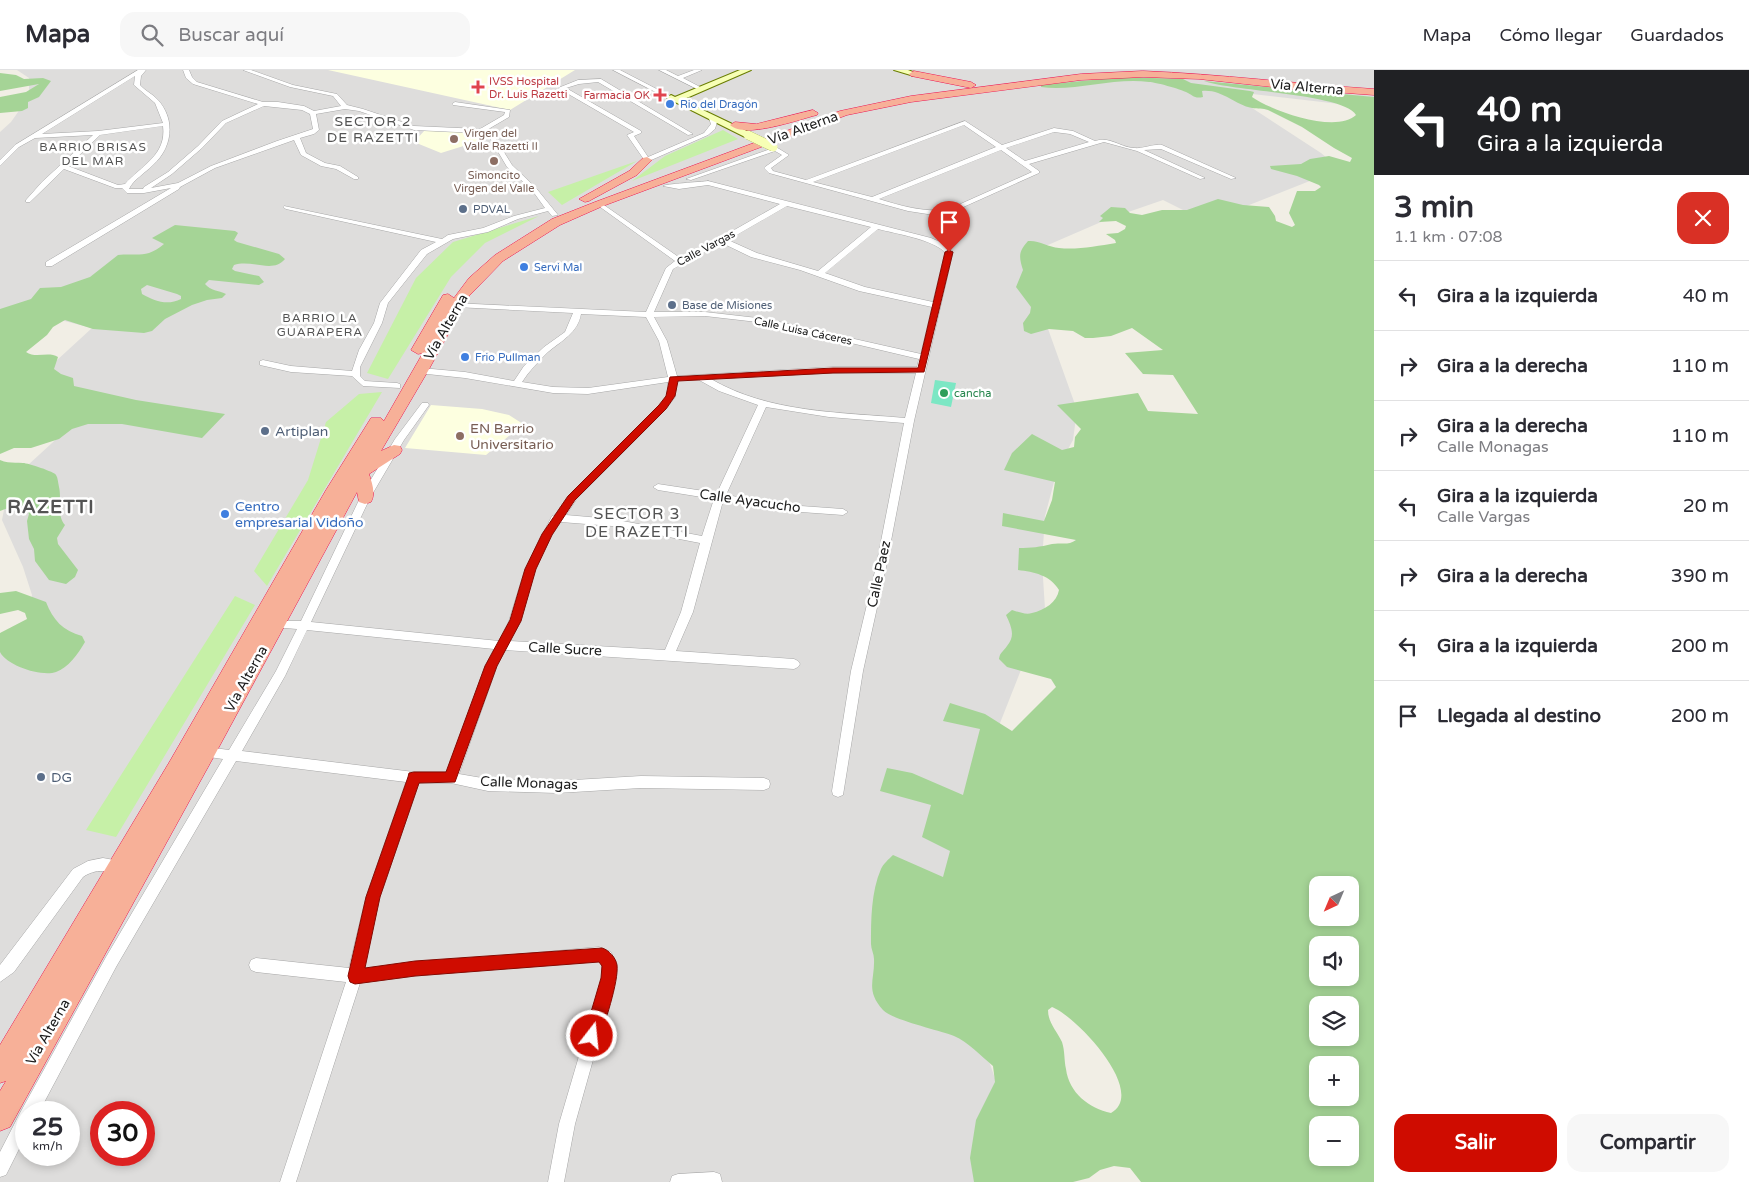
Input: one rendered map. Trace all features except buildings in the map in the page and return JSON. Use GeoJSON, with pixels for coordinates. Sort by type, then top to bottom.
{"type":"FeatureCollection","features":[{"type":"Feature","properties":{"kind":"highway","name":"Vía Alterna"},"geometry":{"type":"LineString","coordinates":[[0,1070],[120,866],[334,490],[397,386],[438,312],[462,281],[484,259],[512,239],[554,212],[818,116],[855,105],[911,94],[1078,73],[1149,71],[1374,90]]}},
{"type":"Feature","properties":{"kind":"highway"},"geometry":{"type":"LineString","coordinates":[[914,74],[961,84],[984,85]]}},
{"type":"Feature","properties":{"kind":"highway"},"geometry":{"type":"LineString","coordinates":[[911,94],[930,89],[939,84],[932,79],[914,74]]}},
{"type":"Feature","properties":{"kind":"highway","name":"Vía Alterna"},"geometry":{"type":"LineString","coordinates":[[0,1117],[206,752],[360,472],[421,371],[456,305],[474,281],[505,254],[556,222],[599,204],[834,117],[885,104],[1055,80],[1143,74],[1199,76],[1291,86],[1374,90]]}},
{"type":"Feature","properties":{"kind":"highway"},"geometry":{"type":"LineString","coordinates":[[775,148],[885,104]]}},
{"type":"Feature","properties":{"kind":"highway"},"geometry":{"type":"LineString","coordinates":[[742,131],[832,107],[855,105]]}},
{"type":"Feature","properties":{"kind":"highway"},"geometry":{"type":"LineString","coordinates":[[554,212],[633,173],[646,155]]}},
{"type":"Feature","properties":{"kind":"highway"},"geometry":{"type":"LineString","coordinates":[[599,204],[666,186]]}},
{"type":"Feature","properties":{"kind":"highway"},"geometry":{"type":"LineString","coordinates":[[365,498],[365,486],[360,472],[394,450]]}},
{"type":"Feature","properties":{"kind":"main road"},"geometry":{"type":"LineString","coordinates":[[676,98],[739,70]]}},
{"type":"Feature","properties":{"kind":"main road"},"geometry":{"type":"LineString","coordinates":[[699,88],[746,70]]}},
{"type":"Feature","properties":{"kind":"main road"},"geometry":{"type":"LineString","coordinates":[[898,70],[914,74]]}},
{"type":"Feature","properties":{"kind":"main road"},"geometry":{"type":"LineString","coordinates":[[676,98],[710,117],[742,131]]}},
{"type":"Feature","properties":{"kind":"main road"},"geometry":{"type":"LineString","coordinates":[[676,98],[775,148]]}},
{"type":"Feature","properties":{"kind":"street"},"geometry":{"type":"LineString","coordinates":[[65,167],[117,187],[126,186],[153,164],[161,153],[168,134],[157,102],[141,91],[137,84],[137,80],[143,70]]}},
{"type":"Feature","properties":{"kind":"street"},"geometry":{"type":"LineString","coordinates":[[0,164],[17,146],[143,70]]}},
{"type":"Feature","properties":{"kind":"street"},"geometry":{"type":"LineString","coordinates":[[186,70],[189,78],[195,83],[263,104],[304,108],[313,113],[345,107],[364,109],[376,116],[412,127],[481,131],[492,136],[509,166],[554,212]]}},
{"type":"Feature","properties":{"kind":"street"},"geometry":{"type":"LineString","coordinates":[[246,70],[292,86],[335,95],[345,107]]}},
{"type":"Feature","properties":{"kind":"street"},"geometry":{"type":"LineString","coordinates":[[616,70],[676,98]]}},
{"type":"Feature","properties":{"kind":"street"},"geometry":{"type":"LineString","coordinates":[[625,70],[676,98]]}},
{"type":"Feature","properties":{"kind":"street"},"geometry":{"type":"LineString","coordinates":[[662,70],[699,88]]}},
{"type":"Feature","properties":{"kind":"street"},"geometry":{"type":"LineString","coordinates":[[678,78],[699,70]]}},
{"type":"Feature","properties":{"kind":"street"},"geometry":{"type":"LineString","coordinates":[[690,134],[599,80],[578,82],[562,88],[639,132],[630,135],[646,155],[699,138],[711,130],[714,122],[710,117]]}},
{"type":"Feature","properties":{"kind":"street"},"geometry":{"type":"LineString","coordinates":[[139,192],[170,173],[200,147],[224,122],[263,104]]}},
{"type":"Feature","properties":{"kind":"street"},"geometry":{"type":"LineString","coordinates":[[455,104],[499,109],[509,112],[505,117],[481,131]]}},
{"type":"Feature","properties":{"kind":"street"},"geometry":{"type":"LineString","coordinates":[[49,264],[213,167],[316,130],[313,113]]}},
{"type":"Feature","properties":{"kind":"street"},"geometry":{"type":"LineString","coordinates":[[666,186],[775,148],[786,156],[769,166],[767,168],[769,171],[806,182],[871,200],[910,210],[934,213],[945,212],[1036,173],[1036,170],[1000,148],[965,123],[806,182]]}},
{"type":"Feature","properties":{"kind":"street"},"geometry":{"type":"LineString","coordinates":[[34,136],[98,133],[166,124]]}},
{"type":"Feature","properties":{"kind":"street"},"geometry":{"type":"LineString","coordinates":[[664,144],[690,134],[711,130]]}},
{"type":"Feature","properties":{"kind":"street"},"geometry":{"type":"LineString","coordinates":[[871,200],[1000,148],[1055,130],[1071,132],[1095,143]]}},
{"type":"Feature","properties":{"kind":"street"},"geometry":{"type":"LineString","coordinates":[[28,201],[43,183],[65,167],[98,133]]}},
{"type":"Feature","properties":{"kind":"street"},"geometry":{"type":"LineString","coordinates":[[297,138],[303,154],[323,165],[338,167],[356,178]]}},
{"type":"Feature","properties":{"kind":"street"},"geometry":{"type":"LineString","coordinates":[[1025,163],[1108,141],[1139,150],[1202,178]]}},
{"type":"Feature","properties":{"kind":"street"},"geometry":{"type":"LineString","coordinates":[[1139,150],[1160,146],[1233,178]]}},
{"type":"Feature","properties":{"kind":"street"},"geometry":{"type":"LineString","coordinates":[[666,186],[679,187],[708,183],[876,227]]}},
{"type":"Feature","properties":{"kind":"street"},"geometry":{"type":"LineString","coordinates":[[126,186],[126,191],[139,192],[180,185]]}},
{"type":"Feature","properties":{"kind":"street","name":"Calle Vargas"},"geometry":{"type":"LineString","coordinates":[[649,314],[670,268],[786,203]]}},
{"type":"Feature","properties":{"kind":"street"},"geometry":{"type":"LineString","coordinates":[[599,204],[680,261]]}},
{"type":"Feature","properties":{"kind":"street"},"geometry":{"type":"LineString","coordinates":[[286,207],[440,241]]}},
{"type":"Feature","properties":{"kind":"street"},"geometry":{"type":"LineString","coordinates":[[355,374],[363,350],[380,320],[384,304],[424,252],[440,241],[458,234],[489,229],[521,215],[554,212]]}},
{"type":"Feature","properties":{"kind":"street"},"geometry":{"type":"LineString","coordinates":[[820,274],[876,227]]}},
{"type":"Feature","properties":{"kind":"street","name":"Calle Paez"},"geometry":{"type":"LineString","coordinates":[[838,791],[857,671],[881,567],[921,370],[949,252],[928,240],[876,227]]}},
{"type":"Feature","properties":{"kind":"street"},"geometry":{"type":"LineString","coordinates":[[722,240],[754,255],[873,292],[937,305]]}},
{"type":"Feature","properties":{"kind":"street","name":"Calle Luisa Cáceres"},"geometry":{"type":"LineString","coordinates":[[456,305],[649,314],[706,314],[766,321],[925,358]]}},
{"type":"Feature","properties":{"kind":"street"},"geometry":{"type":"LineString","coordinates":[[516,384],[527,368],[540,355],[568,333],[576,318],[577,311]]}},
{"type":"Feature","properties":{"kind":"street"},"geometry":{"type":"LineString","coordinates":[[451,778],[491,666],[515,621],[530,569],[556,518],[582,487],[663,407],[670,396],[674,379],[663,341],[649,314]]}},
{"type":"Feature","properties":{"kind":"street"},"geometry":{"type":"LineString","coordinates":[[263,363],[291,369],[355,374],[364,383],[397,386]]}},
{"type":"Feature","properties":{"kind":"street"},"geometry":{"type":"LineString","coordinates":[[421,371],[465,375],[553,390],[588,391],[700,377],[833,370],[921,370]]}},
{"type":"Feature","properties":{"kind":"street"},"geometry":{"type":"LineString","coordinates":[[700,377],[730,393],[763,404],[910,421]]}},
{"type":"Feature","properties":{"kind":"street"},"geometry":{"type":"LineString","coordinates":[[669,654],[686,612],[720,498],[763,404]]}},
{"type":"Feature","properties":{"kind":"street"},"geometry":{"type":"LineString","coordinates":[[36,1101],[111,962],[233,756],[280,672],[365,498],[394,450],[425,405]]}},
{"type":"Feature","properties":{"kind":"street","name":"Calle Ayacucho"},"geometry":{"type":"LineString","coordinates":[[658,487],[787,508],[843,512]]}},
{"type":"Feature","properties":{"kind":"street"},"geometry":{"type":"LineString","coordinates":[[556,518],[618,525],[706,540]]}},
{"type":"Feature","properties":{"kind":"street","name":"Calle Sucre"},"geometry":{"type":"LineString","coordinates":[[277,624],[304,625],[501,646],[669,654],[794,664]]}},
{"type":"Feature","properties":{"kind":"street","name":"Calle Monagas"},"geometry":{"type":"LineString","coordinates":[[206,752],[414,777],[451,778],[488,785],[538,786],[641,782],[764,784]]}},
{"type":"Feature","properties":{"kind":"street"},"geometry":{"type":"LineString","coordinates":[[288,1182],[355,976],[373,897],[414,777]]}},
{"type":"Feature","properties":{"kind":"street"},"geometry":{"type":"LineString","coordinates":[[0,975],[9,967],[78,873],[88,866],[99,863],[120,866]]}},
{"type":"Feature","properties":{"kind":"street"},"geometry":{"type":"LineString","coordinates":[[256,966],[355,976],[415,969],[599,954],[606,957],[610,964],[609,978],[568,1124],[556,1182]]}},
{"type":"Feature","properties":{"kind":"street"},"geometry":{"type":"LineString","coordinates":[[0,1169],[15,1140]]}},
{"type":"Feature","properties":{"kind":"street"},"geometry":{"type":"LineString","coordinates":[[678,1182],[714,1180]]}},
{"type":"Feature","properties":{"kind":"shaded area"},"geometry":{"type":"Polygon","coordinates":[[[17,70],[1374,70],[1374,108],[1226,91],[1321,153],[1340,169],[1239,209],[1197,217],[1163,200],[1108,219],[1041,248],[1042,312],[1077,410],[1073,440],[1058,467],[1045,516],[1042,562],[1045,609],[955,837],[958,972],[1031,1182],[0,1182],[0,647],[27,622],[32,595],[23,567],[2,520],[7,495],[28,465],[100,399],[31,384],[92,328],[17,309],[0,311],[0,132],[11,122],[29,93],[29,78],[17,70]]]}},
{"type":"Feature","properties":{"kind":"shaded area","name":"IVSS Hospital Dr. Luis Razetti"},"geometry":{"type":"Polygon","coordinates":[[[328,70],[575,70],[510,110],[328,70]]]}},
{"type":"Feature","properties":{"kind":"shaded area"},"geometry":{"type":"Polygon","coordinates":[[[425,130],[471,131],[489,138],[441,153],[414,142],[425,130]]]}},
{"type":"Feature","properties":{"kind":"shaded area","name":"EN Barrio Universitario"},"geometry":{"type":"Polygon","coordinates":[[[431,405],[482,409],[509,415],[523,424],[486,455],[405,448],[431,405]]]}},
{"type":"Feature","properties":{"kind":"green space"},"geometry":{"type":"Polygon","coordinates":[[[0,73],[16,75],[24,79],[43,78],[51,81],[39,97],[28,102],[28,108],[22,111],[0,113],[0,97],[26,92],[39,84],[0,91],[0,73]]]}},
{"type":"Feature","properties":{"kind":"green space"},"geometry":{"type":"Polygon","coordinates":[[[1123,77],[1183,79],[1191,83],[1254,92],[1252,97],[1261,103],[1288,114],[1334,122],[1347,120],[1356,115],[1347,108],[1331,102],[1204,81],[1374,97],[1374,1182],[1141,1182],[1130,1168],[1114,1166],[1100,1170],[1089,1178],[1073,1182],[974,1182],[970,1158],[976,1120],[995,1082],[993,1066],[969,1045],[954,1036],[888,1014],[874,997],[872,985],[874,959],[871,944],[873,897],[882,867],[893,855],[943,877],[950,851],[922,837],[931,805],[880,791],[887,768],[912,773],[963,795],[980,729],[943,721],[950,703],[985,714],[1012,731],[1056,687],[1051,679],[1007,667],[999,659],[1001,653],[1010,642],[1012,635],[1006,615],[1012,610],[1027,614],[1041,610],[1053,602],[1059,590],[1051,581],[1036,573],[1018,570],[1019,548],[1067,543],[1076,540],[1002,526],[1003,513],[1044,521],[1052,500],[1055,482],[1004,470],[1012,453],[1032,434],[1062,450],[1074,447],[1075,437],[1081,429],[1057,405],[1138,393],[1148,411],[1198,414],[1173,375],[1143,374],[1125,353],[1163,350],[1132,328],[1111,336],[1093,338],[1085,338],[1073,331],[1049,329],[1031,334],[1024,331],[1023,323],[1030,313],[1031,307],[1016,287],[1023,270],[1020,258],[1022,248],[1028,241],[1066,248],[1116,243],[1115,240],[1106,234],[1118,233],[1125,229],[1126,226],[1116,221],[1099,222],[1103,218],[1100,216],[1111,207],[1125,208],[1130,213],[1142,215],[1162,210],[1187,210],[1218,199],[1243,205],[1269,207],[1276,221],[1292,227],[1295,225],[1289,213],[1297,191],[1315,191],[1321,187],[1297,176],[1271,169],[1270,166],[1301,164],[1310,159],[1329,156],[1350,162],[1352,158],[1302,127],[1268,110],[1246,106],[1216,92],[1202,91],[1203,97],[1198,97],[1168,86],[1136,81],[1067,88],[1041,87],[1041,85],[1123,77]],[[1052,1007],[1048,1010],[1048,1015],[1062,1042],[1066,1069],[1071,1085],[1081,1098],[1088,1103],[1111,1113],[1120,1103],[1121,1089],[1115,1073],[1104,1055],[1077,1024],[1052,1007]]]}},
{"type":"Feature","properties":{"kind":"green space"},"geometry":{"type":"Polygon","coordinates":[[[723,130],[738,139],[632,181],[665,156],[723,130]]]}},
{"type":"Feature","properties":{"kind":"green space"},"geometry":{"type":"Polygon","coordinates":[[[637,161],[562,205],[548,192],[637,161]]]}},
{"type":"Feature","properties":{"kind":"green space"},"geometry":{"type":"Polygon","coordinates":[[[539,216],[485,243],[451,277],[388,379],[367,373],[416,278],[453,242],[539,216]]]}},
{"type":"Feature","properties":{"kind":"green space"},"geometry":{"type":"Polygon","coordinates":[[[175,225],[235,231],[238,233],[234,240],[237,242],[279,254],[285,259],[280,263],[268,266],[234,265],[232,269],[235,271],[259,276],[264,282],[259,285],[209,280],[205,284],[207,286],[226,294],[222,298],[192,305],[165,319],[152,331],[144,333],[93,329],[65,320],[53,327],[47,335],[26,352],[34,355],[54,355],[58,357],[54,369],[61,374],[73,378],[74,386],[136,400],[225,414],[202,438],[122,424],[88,424],[72,429],[59,439],[31,448],[14,448],[0,454],[0,309],[31,299],[40,288],[61,287],[90,277],[118,255],[147,254],[164,244],[152,238],[175,225]],[[147,285],[141,289],[142,294],[161,302],[181,299],[181,296],[147,285]]]}},
{"type":"Feature","properties":{"kind":"green space","name":"cancha"},"geometry":{"type":"Polygon","coordinates":[[[935,380],[956,383],[951,407],[931,403],[935,380]]]}},
{"type":"Feature","properties":{"kind":"green space"},"geometry":{"type":"Polygon","coordinates":[[[382,392],[267,586],[254,571],[308,480],[326,422],[359,394],[382,392]]]}},
{"type":"Feature","properties":{"kind":"green space"},"geometry":{"type":"Polygon","coordinates":[[[0,460],[30,464],[57,476],[60,492],[60,512],[65,525],[57,538],[58,544],[78,570],[75,577],[66,584],[49,580],[35,561],[34,549],[29,539],[27,521],[29,514],[24,506],[16,505],[0,511],[0,460]]]}},
{"type":"Feature","properties":{"kind":"green space"},"geometry":{"type":"Polygon","coordinates":[[[16,591],[46,602],[59,624],[69,631],[82,636],[85,642],[82,647],[72,660],[60,670],[50,673],[34,672],[10,662],[0,652],[0,633],[27,619],[25,613],[18,610],[0,614],[0,593],[16,591]]]}},
{"type":"Feature","properties":{"kind":"green space"},"geometry":{"type":"Polygon","coordinates":[[[235,596],[255,605],[116,837],[86,830],[235,596]]]}},
{"type":"Feature","properties":{"kind":"place","name":"IVSS Hospital Dr. Luis Razetti"},"geometry":{"type":"Point","coordinates":[478,87]}},
{"type":"Feature","properties":{"kind":"place","name":"Farmacia OK"},"geometry":{"type":"Point","coordinates":[660,95]}},
{"type":"Feature","properties":{"kind":"place","name":"Rio del Dragón"},"geometry":{"type":"Point","coordinates":[670,104]}},
{"type":"Feature","properties":{"kind":"place","name":"Virgen del Valle Razetti II"},"geometry":{"type":"Point","coordinates":[454,139]}},
{"type":"Feature","properties":{"kind":"place","name":"Simoncito Virgen del Valle"},"geometry":{"type":"Point","coordinates":[494,161]}},
{"type":"Feature","properties":{"kind":"place","name":"PDVAL"},"geometry":{"type":"Point","coordinates":[463,209]}},
{"type":"Feature","properties":{"kind":"place","name":"Servi Mal"},"geometry":{"type":"Point","coordinates":[524,267]}},
{"type":"Feature","properties":{"kind":"place","name":"Base de Misiones"},"geometry":{"type":"Point","coordinates":[672,305]}},
{"type":"Feature","properties":{"kind":"place","name":"Frio Pullman"},"geometry":{"type":"Point","coordinates":[465,357]}},
{"type":"Feature","properties":{"kind":"place","name":"cancha"},"geometry":{"type":"Point","coordinates":[944,393]}},
{"type":"Feature","properties":{"kind":"place","name":"Artiplan"},"geometry":{"type":"Point","coordinates":[265,431]}},
{"type":"Feature","properties":{"kind":"place","name":"EN Barrio Universitario"},"geometry":{"type":"Point","coordinates":[460,436]}},
{"type":"Feature","properties":{"kind":"place","name":"Centro empresarial Vidoño"},"geometry":{"type":"Point","coordinates":[225,514]}},
{"type":"Feature","properties":{"kind":"place","name":"DG"},"geometry":{"type":"Point","coordinates":[41,777]}},
{"type":"Feature","properties":{"kind":"district","name":"SECTOR 2 DE RAZETTI"},"geometry":{"type":"Point","coordinates":[373,129]}},
{"type":"Feature","properties":{"kind":"district","name":"BARRIO BRISAS DEL MAR"},"geometry":{"type":"Point","coordinates":[93,154]}},
{"type":"Feature","properties":{"kind":"district","name":"BARRIO LA GUARAPERA"},"geometry":{"type":"Point","coordinates":[320,325]}},
{"type":"Feature","properties":{"kind":"district","name":"RAZETTI"},"geometry":{"type":"Point","coordinates":[51,507]}},
{"type":"Feature","properties":{"kind":"district","name":"SECTOR 3 DE RAZETTI"},"geometry":{"type":"Point","coordinates":[637,523]}},
{"type":"Feature","properties":{"kind":"route"},"geometry":{"type":"LineString","coordinates":[[592,1036],[609,978],[610,968],[606,957],[599,954],[415,969],[355,976],[373,897],[414,777],[451,778],[491,666],[515,621],[530,569],[547,534],[556,518],[572,498],[663,407],[670,396],[674,379],[833,370],[921,370],[949,252]]}}]}
